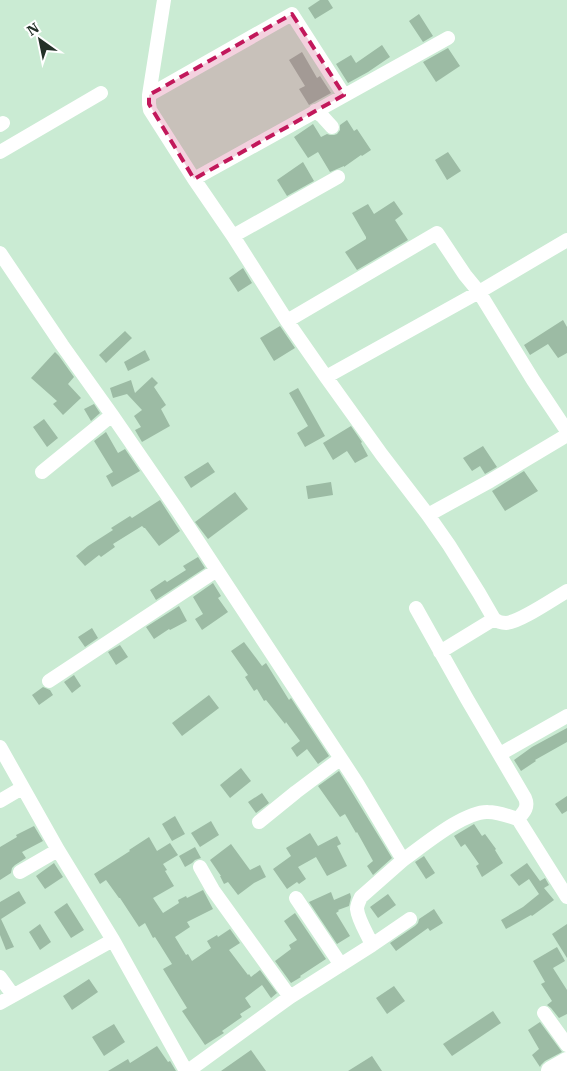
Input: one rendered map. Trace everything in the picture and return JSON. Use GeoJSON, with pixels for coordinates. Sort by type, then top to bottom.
{"type":"FeatureCollection","features":[{"type":"Feature","properties":{"kind":"highway"},"geometry":{"type":"LineString","coordinates":[[551,1071],[567,1062]]}},
{"type":"Feature","properties":{"kind":"street"},"geometry":{"type":"LineString","coordinates":[[164,0],[149,95],[150,110],[287,321],[382,455],[428,516],[474,585],[494,619],[498,622],[506,623],[518,619],[567,591]]}},
{"type":"Feature","properties":{"kind":"street"},"geometry":{"type":"LineString","coordinates":[[149,95],[292,14],[344,95]]}},
{"type":"Feature","properties":{"kind":"street"},"geometry":{"type":"LineString","coordinates":[[194,179],[448,38]]}},
{"type":"Feature","properties":{"kind":"street"},"geometry":{"type":"LineString","coordinates":[[0,152],[101,93]]}},
{"type":"Feature","properties":{"kind":"street"},"geometry":{"type":"LineString","coordinates":[[315,111],[332,127]]}},
{"type":"Feature","properties":{"kind":"street"},"geometry":{"type":"LineString","coordinates":[[233,236],[338,176]]}},
{"type":"Feature","properties":{"kind":"street"},"geometry":{"type":"LineString","coordinates":[[287,321],[437,233],[465,275],[479,292],[567,431]]}},
{"type":"Feature","properties":{"kind":"street"},"geometry":{"type":"LineString","coordinates":[[326,377],[479,292],[567,240]]}},
{"type":"Feature","properties":{"kind":"street"},"geometry":{"type":"LineString","coordinates":[[0,253],[4,268],[112,415],[217,570],[362,791],[403,860]]}},
{"type":"Feature","properties":{"kind":"street"},"geometry":{"type":"LineString","coordinates":[[42,472],[112,415]]}},
{"type":"Feature","properties":{"kind":"street"},"geometry":{"type":"LineString","coordinates":[[428,516],[567,435]]}},
{"type":"Feature","properties":{"kind":"street"},"geometry":{"type":"LineString","coordinates":[[49,681],[217,570]]}},
{"type":"Feature","properties":{"kind":"street"},"geometry":{"type":"LineString","coordinates":[[416,608],[527,802],[525,810],[518,819]]}},
{"type":"Feature","properties":{"kind":"street"},"geometry":{"type":"LineString","coordinates":[[440,652],[494,619]]}},
{"type":"Feature","properties":{"kind":"street"},"geometry":{"type":"LineString","coordinates":[[500,754],[567,716]]}},
{"type":"Feature","properties":{"kind":"street"},"geometry":{"type":"LineString","coordinates":[[0,747],[187,1071],[290,997],[410,919]]}},
{"type":"Feature","properties":{"kind":"street"},"geometry":{"type":"LineString","coordinates":[[259,822],[340,759]]}},
{"type":"Feature","properties":{"kind":"street"},"geometry":{"type":"LineString","coordinates":[[0,801],[22,788]]}},
{"type":"Feature","properties":{"kind":"street"},"geometry":{"type":"LineString","coordinates":[[372,945],[358,912],[361,897],[403,860],[470,814],[498,813],[518,819],[567,897]]}},
{"type":"Feature","properties":{"kind":"street"},"geometry":{"type":"LineString","coordinates":[[20,872],[58,850]]}},
{"type":"Feature","properties":{"kind":"street"},"geometry":{"type":"LineString","coordinates":[[200,867],[213,890],[290,997]]}},
{"type":"Feature","properties":{"kind":"street"},"geometry":{"type":"LineString","coordinates":[[296,898],[341,965]]}},
{"type":"Feature","properties":{"kind":"street"},"geometry":{"type":"LineString","coordinates":[[0,1003],[113,940]]}},
{"type":"Feature","properties":{"kind":"street"},"geometry":{"type":"LineString","coordinates":[[0,977],[12,995]]}},
{"type":"Feature","properties":{"kind":"street"},"geometry":{"type":"LineString","coordinates":[[544,1012],[567,1045]]}},
{"type":"Feature","properties":{"kind":"highlighted area"},"geometry":{"type":"Polygon","coordinates":[[[292,14],[344,95],[194,179],[149,104],[149,95],[292,14]]]}},
{"type":"Feature","properties":{"kind":"building"},"geometry":{"type":"Polygon","coordinates":[[[320,0],[328,0],[333,8],[315,19],[308,8],[320,0]]]}},
{"type":"Feature","properties":{"kind":"building"},"geometry":{"type":"Polygon","coordinates":[[[419,14],[433,36],[423,42],[409,21],[419,14]]]}},
{"type":"Feature","properties":{"kind":"building"},"geometry":{"type":"Polygon","coordinates":[[[382,45],[390,57],[348,83],[336,64],[351,55],[356,63],[382,45]]]}},
{"type":"Feature","properties":{"kind":"building"},"geometry":{"type":"Polygon","coordinates":[[[448,48],[460,66],[436,82],[423,62],[448,48]]]}},
{"type":"Feature","properties":{"kind":"building"},"geometry":{"type":"Polygon","coordinates":[[[302,52],[317,78],[320,76],[331,93],[309,105],[299,89],[305,86],[289,60],[302,52]]]}},
{"type":"Feature","properties":{"kind":"building"},"geometry":{"type":"Polygon","coordinates":[[[347,120],[354,131],[357,129],[371,150],[344,167],[330,172],[318,152],[308,158],[294,137],[313,124],[321,137],[327,134],[334,135],[340,130],[340,125],[347,120]]]}},
{"type":"Feature","properties":{"kind":"building"},"geometry":{"type":"Polygon","coordinates":[[[448,152],[461,171],[447,180],[435,160],[448,152]]]}},
{"type":"Feature","properties":{"kind":"building"},"geometry":{"type":"Polygon","coordinates":[[[303,162],[314,181],[287,196],[277,180],[303,162]]]}},
{"type":"Feature","properties":{"kind":"building"},"geometry":{"type":"Polygon","coordinates":[[[394,201],[403,214],[395,220],[408,240],[357,270],[345,252],[366,239],[366,237],[352,213],[368,204],[374,214],[394,201]]]}},
{"type":"Feature","properties":{"kind":"building"},"geometry":{"type":"Polygon","coordinates":[[[243,268],[252,283],[238,292],[229,278],[243,268]]]}},
{"type":"Feature","properties":{"kind":"building"},"geometry":{"type":"Polygon","coordinates":[[[563,320],[567,327],[567,353],[558,358],[548,344],[530,355],[524,345],[563,320]]]}},
{"type":"Feature","properties":{"kind":"building"},"geometry":{"type":"Polygon","coordinates":[[[280,326],[295,348],[274,361],[260,338],[280,326]]]}},
{"type":"Feature","properties":{"kind":"building"},"geometry":{"type":"Polygon","coordinates":[[[125,331],[132,338],[106,363],[99,355],[125,331]]]}},
{"type":"Feature","properties":{"kind":"building"},"geometry":{"type":"Polygon","coordinates":[[[145,350],[150,360],[128,371],[124,362],[145,350]]]}},
{"type":"Feature","properties":{"kind":"building"},"geometry":{"type":"Polygon","coordinates":[[[55,352],[74,377],[68,384],[81,398],[63,415],[53,404],[57,401],[31,378],[55,352]]]}},
{"type":"Feature","properties":{"kind":"building"},"geometry":{"type":"Polygon","coordinates":[[[152,377],[158,383],[154,387],[166,405],[161,409],[170,426],[142,442],[135,430],[141,427],[134,416],[142,410],[127,394],[113,398],[110,388],[131,380],[135,393],[152,377]]]}},
{"type":"Feature","properties":{"kind":"building"},"geometry":{"type":"Polygon","coordinates":[[[298,388],[325,436],[305,447],[297,433],[308,426],[289,393],[298,388]]]}},
{"type":"Feature","properties":{"kind":"building"},"geometry":{"type":"Polygon","coordinates":[[[94,404],[100,413],[91,421],[84,409],[94,404]]]}},
{"type":"Feature","properties":{"kind":"building"},"geometry":{"type":"Polygon","coordinates":[[[44,419],[58,438],[47,447],[33,427],[44,419]]]}},
{"type":"Feature","properties":{"kind":"building"},"geometry":{"type":"Polygon","coordinates":[[[351,426],[362,442],[368,456],[355,463],[347,451],[333,460],[323,443],[351,426]]]}},
{"type":"Feature","properties":{"kind":"building"},"geometry":{"type":"Polygon","coordinates":[[[106,432],[118,453],[125,449],[140,471],[112,487],[106,476],[113,472],[94,441],[106,432]]]}},
{"type":"Feature","properties":{"kind":"building"},"geometry":{"type":"Polygon","coordinates":[[[483,446],[497,467],[485,474],[480,466],[472,471],[463,458],[483,446]]]}},
{"type":"Feature","properties":{"kind":"building"},"geometry":{"type":"Polygon","coordinates":[[[208,462],[215,472],[191,488],[184,477],[208,462]]]}},
{"type":"Feature","properties":{"kind":"building"},"geometry":{"type":"Polygon","coordinates":[[[524,471],[538,491],[505,511],[492,491],[524,471]]]}},
{"type":"Feature","properties":{"kind":"building"},"geometry":{"type":"Polygon","coordinates":[[[331,482],[333,495],[308,499],[306,486],[331,482]]]}},
{"type":"Feature","properties":{"kind":"building"},"geometry":{"type":"Polygon","coordinates":[[[235,492],[248,509],[208,539],[195,522],[235,492]]]}},
{"type":"Feature","properties":{"kind":"building"},"geometry":{"type":"Polygon","coordinates":[[[160,500],[180,531],[159,546],[142,526],[113,544],[115,547],[101,557],[99,555],[85,566],[76,556],[113,530],[111,528],[130,516],[132,518],[160,500]]]}},
{"type":"Feature","properties":{"kind":"building"},"geometry":{"type":"Polygon","coordinates":[[[198,557],[205,568],[156,600],[150,590],[186,570],[183,566],[198,557]]]}},
{"type":"Feature","properties":{"kind":"building"},"geometry":{"type":"Polygon","coordinates":[[[213,583],[221,596],[218,598],[228,612],[202,630],[195,619],[203,614],[193,597],[213,583]]]}},
{"type":"Feature","properties":{"kind":"building"},"geometry":{"type":"Polygon","coordinates":[[[179,606],[187,621],[169,629],[154,639],[146,627],[179,606]]]}},
{"type":"Feature","properties":{"kind":"building"},"geometry":{"type":"Polygon","coordinates":[[[92,628],[98,638],[85,647],[78,637],[92,628]]]}},
{"type":"Feature","properties":{"kind":"building"},"geometry":{"type":"Polygon","coordinates":[[[244,642],[262,666],[266,663],[289,700],[291,698],[329,756],[318,764],[307,749],[297,757],[291,748],[300,741],[286,722],[285,724],[266,700],[264,701],[257,689],[254,691],[245,677],[248,675],[231,651],[244,642]]]}},
{"type":"Feature","properties":{"kind":"building"},"geometry":{"type":"Polygon","coordinates":[[[120,645],[128,657],[116,665],[108,652],[120,645]]]}},
{"type":"Feature","properties":{"kind":"building"},"geometry":{"type":"Polygon","coordinates":[[[74,675],[81,686],[72,693],[64,682],[74,675]]]}},
{"type":"Feature","properties":{"kind":"building"},"geometry":{"type":"Polygon","coordinates":[[[43,687],[50,690],[53,695],[39,705],[32,695],[43,687]]]}},
{"type":"Feature","properties":{"kind":"building"},"geometry":{"type":"Polygon","coordinates":[[[209,695],[219,708],[182,736],[172,723],[209,695]]]}},
{"type":"Feature","properties":{"kind":"building"},"geometry":{"type":"Polygon","coordinates":[[[567,728],[567,742],[535,760],[521,771],[514,760],[532,747],[567,728]]]}},
{"type":"Feature","properties":{"kind":"building"},"geometry":{"type":"Polygon","coordinates":[[[241,768],[251,781],[230,798],[220,785],[241,768]]]}},
{"type":"Feature","properties":{"kind":"building"},"geometry":{"type":"Polygon","coordinates":[[[339,771],[392,858],[373,875],[367,866],[373,861],[357,832],[345,814],[340,817],[318,786],[339,771]]]}},
{"type":"Feature","properties":{"kind":"building"},"geometry":{"type":"Polygon","coordinates":[[[262,793],[269,803],[256,813],[248,802],[262,793]]]}},
{"type":"Feature","properties":{"kind":"building"},"geometry":{"type":"Polygon","coordinates":[[[567,796],[567,811],[562,814],[555,804],[567,796]]]}},
{"type":"Feature","properties":{"kind":"building"},"geometry":{"type":"Polygon","coordinates":[[[175,816],[185,834],[172,841],[162,824],[175,816]]]}},
{"type":"Feature","properties":{"kind":"building"},"geometry":{"type":"Polygon","coordinates":[[[211,821],[219,835],[200,847],[191,833],[211,821]]]}},
{"type":"Feature","properties":{"kind":"building"},"geometry":{"type":"Polygon","coordinates":[[[474,824],[482,836],[485,834],[503,863],[482,877],[476,866],[479,864],[465,844],[461,847],[454,836],[474,824]]]}},
{"type":"Feature","properties":{"kind":"building"},"geometry":{"type":"Polygon","coordinates":[[[34,826],[43,841],[22,852],[26,858],[12,868],[11,873],[0,880],[0,847],[17,837],[16,835],[34,826]]]}},
{"type":"Feature","properties":{"kind":"building"},"geometry":{"type":"Polygon","coordinates":[[[310,833],[318,846],[337,836],[341,844],[337,846],[347,866],[327,876],[316,857],[298,867],[306,879],[299,884],[297,882],[287,889],[273,869],[291,856],[286,848],[310,833]]]}},
{"type":"Feature","properties":{"kind":"building"},"geometry":{"type":"Polygon","coordinates":[[[149,837],[157,851],[170,843],[178,855],[163,864],[174,886],[153,898],[163,913],[179,903],[178,900],[203,890],[213,909],[187,922],[190,927],[175,937],[186,955],[188,954],[192,961],[211,948],[207,941],[217,935],[218,937],[230,929],[240,943],[229,950],[248,975],[251,977],[260,970],[277,993],[271,998],[262,985],[245,998],[251,1007],[240,1014],[242,1017],[222,1031],[224,1033],[205,1045],[182,1011],[187,1008],[163,969],[172,964],[155,937],[153,938],[145,923],[139,927],[106,880],[100,884],[94,874],[149,837]]]}},
{"type":"Feature","properties":{"kind":"building"},"geometry":{"type":"Polygon","coordinates":[[[231,844],[250,870],[260,865],[266,877],[238,895],[228,882],[224,884],[210,860],[231,844]]]}},
{"type":"Feature","properties":{"kind":"building"},"geometry":{"type":"Polygon","coordinates":[[[195,847],[201,858],[185,867],[179,856],[195,847]]]}},
{"type":"Feature","properties":{"kind":"building"},"geometry":{"type":"Polygon","coordinates":[[[424,856],[435,873],[426,879],[415,862],[424,856]]]}},
{"type":"Feature","properties":{"kind":"building"},"geometry":{"type":"Polygon","coordinates":[[[54,863],[63,877],[45,889],[36,876],[54,863]]]}},
{"type":"Feature","properties":{"kind":"building"},"geometry":{"type":"Polygon","coordinates":[[[527,863],[540,881],[545,878],[549,885],[544,888],[554,900],[532,916],[506,929],[501,920],[523,907],[539,894],[529,879],[519,886],[510,875],[527,863]]]}},
{"type":"Feature","properties":{"kind":"building"},"geometry":{"type":"Polygon","coordinates":[[[19,891],[26,903],[1,919],[14,947],[6,950],[0,935],[0,902],[19,891]]]}},
{"type":"Feature","properties":{"kind":"building"},"geometry":{"type":"Polygon","coordinates":[[[331,892],[334,900],[350,893],[351,897],[349,906],[338,910],[336,913],[350,936],[337,944],[309,902],[331,892]]]}},
{"type":"Feature","properties":{"kind":"building"},"geometry":{"type":"Polygon","coordinates":[[[388,894],[396,905],[378,918],[370,907],[388,894]]]}},
{"type":"Feature","properties":{"kind":"building"},"geometry":{"type":"Polygon","coordinates":[[[67,903],[84,930],[71,938],[54,912],[67,903]]]}},
{"type":"Feature","properties":{"kind":"building"},"geometry":{"type":"Polygon","coordinates":[[[434,909],[443,923],[430,931],[428,928],[396,951],[390,943],[415,926],[419,919],[434,909]]]}},
{"type":"Feature","properties":{"kind":"building"},"geometry":{"type":"Polygon","coordinates":[[[295,913],[326,959],[291,983],[275,961],[291,949],[289,945],[297,940],[284,921],[295,913]]]}},
{"type":"Feature","properties":{"kind":"building"},"geometry":{"type":"Polygon","coordinates":[[[40,924],[51,942],[40,950],[29,932],[40,924]]]}},
{"type":"Feature","properties":{"kind":"building"},"geometry":{"type":"Polygon","coordinates":[[[567,924],[567,958],[552,934],[567,924]]]}},
{"type":"Feature","properties":{"kind":"building"},"geometry":{"type":"Polygon","coordinates":[[[557,947],[565,961],[553,968],[567,990],[567,1014],[559,1018],[547,1005],[552,1001],[541,984],[545,982],[533,961],[557,947]]]}},
{"type":"Feature","properties":{"kind":"building"},"geometry":{"type":"Polygon","coordinates":[[[89,979],[98,992],[72,1010],[63,996],[89,979]]]}},
{"type":"Feature","properties":{"kind":"building"},"geometry":{"type":"Polygon","coordinates":[[[394,986],[405,1001],[387,1014],[376,998],[394,986]]]}},
{"type":"Feature","properties":{"kind":"building"},"geometry":{"type":"Polygon","coordinates":[[[493,1011],[501,1023],[452,1056],[443,1044],[493,1011]]]}},
{"type":"Feature","properties":{"kind":"building"},"geometry":{"type":"Polygon","coordinates":[[[540,1022],[562,1052],[545,1061],[540,1067],[532,1055],[539,1049],[528,1030],[540,1022]]]}},
{"type":"Feature","properties":{"kind":"building"},"geometry":{"type":"Polygon","coordinates":[[[114,1024],[125,1042],[104,1056],[92,1037],[114,1024]]]}},
{"type":"Feature","properties":{"kind":"building"},"geometry":{"type":"Polygon","coordinates":[[[157,1046],[176,1071],[108,1071],[128,1059],[130,1063],[157,1046]]]}},
{"type":"Feature","properties":{"kind":"building"},"geometry":{"type":"Polygon","coordinates":[[[251,1050],[266,1071],[221,1071],[251,1050]]]}},
{"type":"Feature","properties":{"kind":"building"},"geometry":{"type":"Polygon","coordinates":[[[372,1056],[382,1071],[348,1071],[372,1056]]]}}]}
